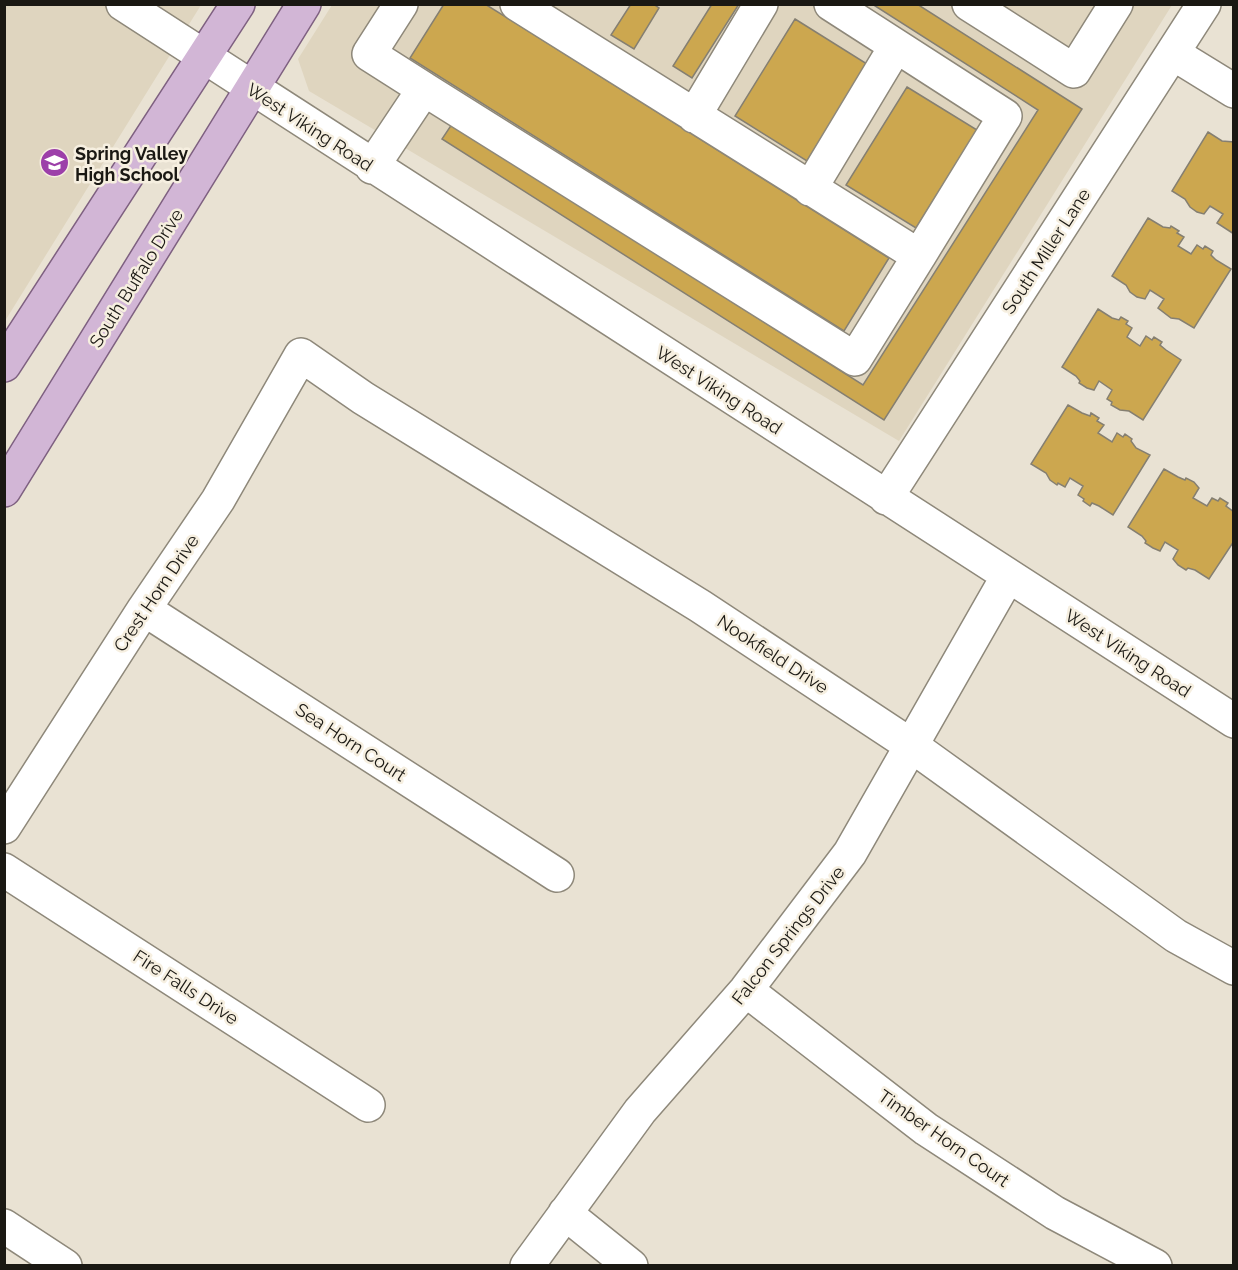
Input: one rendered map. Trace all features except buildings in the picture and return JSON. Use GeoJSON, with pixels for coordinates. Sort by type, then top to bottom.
{"type":"FeatureCollection","features":[{"type":"Feature","properties":{"kind":"main road"},"geometry":{"type":"LineString","coordinates":[[4,365],[238,4]]}},
{"type":"Feature","properties":{"kind":"main road","name":"South Buffalo Drive"},"geometry":{"type":"LineString","coordinates":[[4,490],[304,4]]}},
{"type":"Feature","properties":{"kind":"street","name":"West Viking Road"},"geometry":{"type":"LineString","coordinates":[[123,4],[204,59],[1233,721]]}},
{"type":"Feature","properties":{"kind":"street"},"geometry":{"type":"LineString","coordinates":[[401,4],[369,54],[855,359],[1005,116],[831,4]]}},
{"type":"Feature","properties":{"kind":"street"},"geometry":{"type":"LineString","coordinates":[[517,4],[919,256]]}},
{"type":"Feature","properties":{"kind":"street"},"geometry":{"type":"LineString","coordinates":[[694,116],[761,4]]}},
{"type":"Feature","properties":{"kind":"street"},"geometry":{"type":"LineString","coordinates":[[969,4],[1074,71],[1116,4]]}},
{"type":"Feature","properties":{"kind":"street","name":"South Miller Lane"},"geometry":{"type":"LineString","coordinates":[[886,498],[1174,54],[1204,4]]}},
{"type":"Feature","properties":{"kind":"street"},"geometry":{"type":"LineString","coordinates":[[810,189],[896,46]]}},
{"type":"Feature","properties":{"kind":"street"},"geometry":{"type":"LineString","coordinates":[[1174,54],[1233,91]]}},
{"type":"Feature","properties":{"kind":"street"},"geometry":{"type":"LineString","coordinates":[[372,167],[424,89]]}},
{"type":"Feature","properties":{"kind":"street","name":"Crest Horn Drive"},"geometry":{"type":"LineString","coordinates":[[4,827],[144,609],[218,500],[301,355]]}},
{"type":"Feature","properties":{"kind":"street","name":"Nookfield Drive"},"geometry":{"type":"LineString","coordinates":[[301,355],[363,398],[700,606],[912,746],[1176,936],[1233,968]]}},
{"type":"Feature","properties":{"kind":"street","name":"Falcon Springs Drive"},"geometry":{"type":"LineString","coordinates":[[527,1266],[640,1111],[746,990],[850,854],[1008,576]]}},
{"type":"Feature","properties":{"kind":"street","name":"Sea Horn Court"},"geometry":{"type":"LineString","coordinates":[[144,609],[557,874]]}},
{"type":"Feature","properties":{"kind":"street","name":"Fire Falls Drive"},"geometry":{"type":"LineString","coordinates":[[4,870],[368,1105]]}},
{"type":"Feature","properties":{"kind":"street","name":"Timber Horn Court"},"geometry":{"type":"LineString","coordinates":[[746,990],[926,1129],[1055,1213],[1155,1266]]}},
{"type":"Feature","properties":{"kind":"street"},"geometry":{"type":"LineString","coordinates":[[565,1213],[631,1266]]}},
{"type":"Feature","properties":{"kind":"street"},"geometry":{"type":"LineString","coordinates":[[4,1226],[65,1266]]}},
{"type":"Feature","properties":{"kind":"shaded area","name":"Spring Valley High School"},"geometry":{"type":"Polygon","coordinates":[[[5,5],[201,5],[5,321],[5,5]]]}},
{"type":"Feature","properties":{"kind":"shaded area"},"geometry":{"type":"Polygon","coordinates":[[[332,5],[1172,5],[899,441],[309,91],[298,59],[332,5]]]}},
{"type":"Feature","properties":{"kind":"place","name":"Spring Valley High School"},"geometry":{"type":"Point","coordinates":[54,163]}}]}
